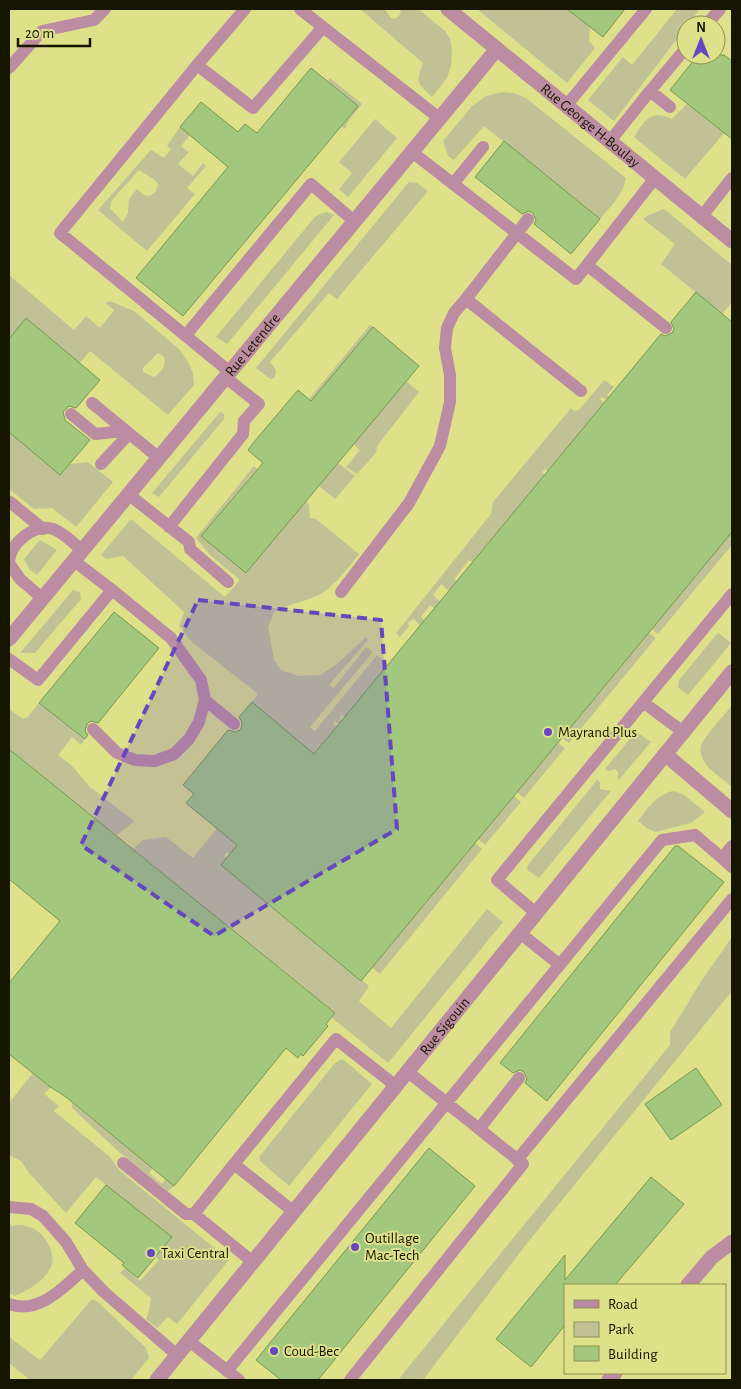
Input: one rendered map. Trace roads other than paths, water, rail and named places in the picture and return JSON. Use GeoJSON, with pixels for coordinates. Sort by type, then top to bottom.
{"type":"FeatureCollection","features":[{"type":"Feature","properties":{"kind":"street","name":"Rue George H-Boulay"},"geometry":{"type":"LineString","coordinates":[[448,9],[732,240]]}},
{"type":"Feature","properties":{"kind":"street","name":"Rue Letendre"},"geometry":{"type":"LineString","coordinates":[[9,639],[497,49]]}},
{"type":"Feature","properties":{"kind":"street","name":"Rue Sigouin"},"geometry":{"type":"LineString","coordinates":[[157,1380],[732,672]]}},
{"type":"Feature","properties":{"kind":"street"},"geometry":{"type":"LineString","coordinates":[[665,754],[732,811]]}},
{"type":"Feature","properties":{"kind":"street"},"geometry":{"type":"LineString","coordinates":[[689,1284],[712,1257],[732,1242]]}},
{"type":"Feature","properties":{"kind":"lane"},"geometry":{"type":"LineString","coordinates":[[9,68],[42,31],[94,20],[104,9]]}},
{"type":"Feature","properties":{"kind":"lane"},"geometry":{"type":"LineString","coordinates":[[169,527],[243,434],[244,421],[259,404],[186,335],[60,233],[245,9]]}},
{"type":"Feature","properties":{"kind":"lane"},"geometry":{"type":"LineString","coordinates":[[300,9],[439,118]]}},
{"type":"Feature","properties":{"kind":"lane"},"geometry":{"type":"LineString","coordinates":[[566,106],[646,9]]}},
{"type":"Feature","properties":{"kind":"lane"},"geometry":{"type":"LineString","coordinates":[[197,65],[253,108],[323,27]]}},
{"type":"Feature","properties":{"kind":"lane"},"geometry":{"type":"LineString","coordinates":[[610,141],[676,60]]}},
{"type":"Feature","properties":{"kind":"lane"},"geometry":{"type":"LineString","coordinates":[[650,91],[670,107]]}},
{"type":"Feature","properties":{"kind":"lane"},"geometry":{"type":"LineString","coordinates":[[454,184],[483,147]]}},
{"type":"Feature","properties":{"kind":"lane"},"geometry":{"type":"LineString","coordinates":[[412,152],[576,280],[655,178]]}},
{"type":"Feature","properties":{"kind":"lane"},"geometry":{"type":"LineString","coordinates":[[702,216],[732,178]]}},
{"type":"Feature","properties":{"kind":"lane"},"geometry":{"type":"LineString","coordinates":[[186,335],[311,184],[354,221]]}},
{"type":"Feature","properties":{"kind":"lane"},"geometry":{"type":"LineString","coordinates":[[341,592],[409,503],[440,446],[450,402],[450,375],[445,348],[447,328],[454,313],[528,219]]}},
{"type":"Feature","properties":{"kind":"lane"},"geometry":{"type":"LineString","coordinates":[[587,265],[666,328]]}},
{"type":"Feature","properties":{"kind":"lane"},"geometry":{"type":"LineString","coordinates":[[466,298],[581,391]]}},
{"type":"Feature","properties":{"kind":"lane"},"geometry":{"type":"LineString","coordinates":[[92,403],[159,458]]}},
{"type":"Feature","properties":{"kind":"lane"},"geometry":{"type":"LineString","coordinates":[[71,414],[95,434],[127,432]]}},
{"type":"Feature","properties":{"kind":"lane"},"geometry":{"type":"LineString","coordinates":[[101,464],[127,432]]}},
{"type":"Feature","properties":{"kind":"lane"},"geometry":{"type":"LineString","coordinates":[[128,494],[189,542],[190,549],[228,582]]}},
{"type":"Feature","properties":{"kind":"lane"},"geometry":{"type":"LineString","coordinates":[[10,502],[43,529]]}},
{"type":"Feature","properties":{"kind":"lane"},"geometry":{"type":"LineString","coordinates":[[42,598],[13,571],[9,557],[15,545],[34,530],[54,529],[112,590],[171,638],[200,680],[204,700],[199,722],[189,739],[174,754],[155,761],[135,760],[117,753],[93,729]]}},
{"type":"Feature","properties":{"kind":"lane"},"geometry":{"type":"LineString","coordinates":[[9,659],[38,680],[112,590]]}},
{"type":"Feature","properties":{"kind":"lane"},"geometry":{"type":"LineString","coordinates":[[536,913],[497,880],[730,601]]}},
{"type":"Feature","properties":{"kind":"lane"},"geometry":{"type":"LineString","coordinates":[[204,700],[234,724]]}},
{"type":"Feature","properties":{"kind":"lane"},"geometry":{"type":"LineString","coordinates":[[644,702],[683,732]]}},
{"type":"Feature","properties":{"kind":"lane"},"geometry":{"type":"LineString","coordinates":[[228,1372],[662,840],[694,835],[732,867]]}},
{"type":"Feature","properties":{"kind":"lane"},"geometry":{"type":"LineString","coordinates":[[722,858],[732,846]]}},
{"type":"Feature","properties":{"kind":"lane"},"geometry":{"type":"LineString","coordinates":[[517,1160],[732,899]]}},
{"type":"Feature","properties":{"kind":"lane"},"geometry":{"type":"LineString","coordinates":[[520,933],[560,965]]}},
{"type":"Feature","properties":{"kind":"lane"},"geometry":{"type":"LineString","coordinates":[[194,1214],[336,1039],[396,1086]]}},
{"type":"Feature","properties":{"kind":"lane"},"geometry":{"type":"LineString","coordinates":[[350,1380],[523,1164],[408,1072]]}},
{"type":"Feature","properties":{"kind":"lane"},"geometry":{"type":"LineString","coordinates":[[479,1129],[519,1078]]}},
{"type":"Feature","properties":{"kind":"lane"},"geometry":{"type":"LineString","coordinates":[[123,1163],[186,1214],[194,1214],[253,1262]]}},
{"type":"Feature","properties":{"kind":"lane"},"geometry":{"type":"LineString","coordinates":[[234,1164],[294,1212]]}},
{"type":"Feature","properties":{"kind":"lane"},"geometry":{"type":"LineString","coordinates":[[9,1207],[31,1210],[43,1216],[66,1242],[83,1270],[104,1292],[177,1355]]}},
{"type":"Feature","properties":{"kind":"lane"},"geometry":{"type":"LineString","coordinates":[[9,1304],[14,1306],[32,1306],[61,1290],[83,1270]]}},
{"type":"Feature","properties":{"kind":"lane"},"geometry":{"type":"LineString","coordinates":[[189,1341],[239,1380]]}},
{"type":"Feature","properties":{"kind":"place","name":"Mayrand Plus"},"geometry":{"type":"Point","coordinates":[548,732]}},
{"type":"Feature","properties":{"kind":"place","name":"Outillage Mac-Tech"},"geometry":{"type":"Point","coordinates":[355,1247]}},
{"type":"Feature","properties":{"kind":"place","name":"Taxi Central"},"geometry":{"type":"Point","coordinates":[151,1253]}},
{"type":"Feature","properties":{"kind":"place","name":"Coud-Bec"},"geometry":{"type":"Point","coordinates":[274,1351]}}]}
